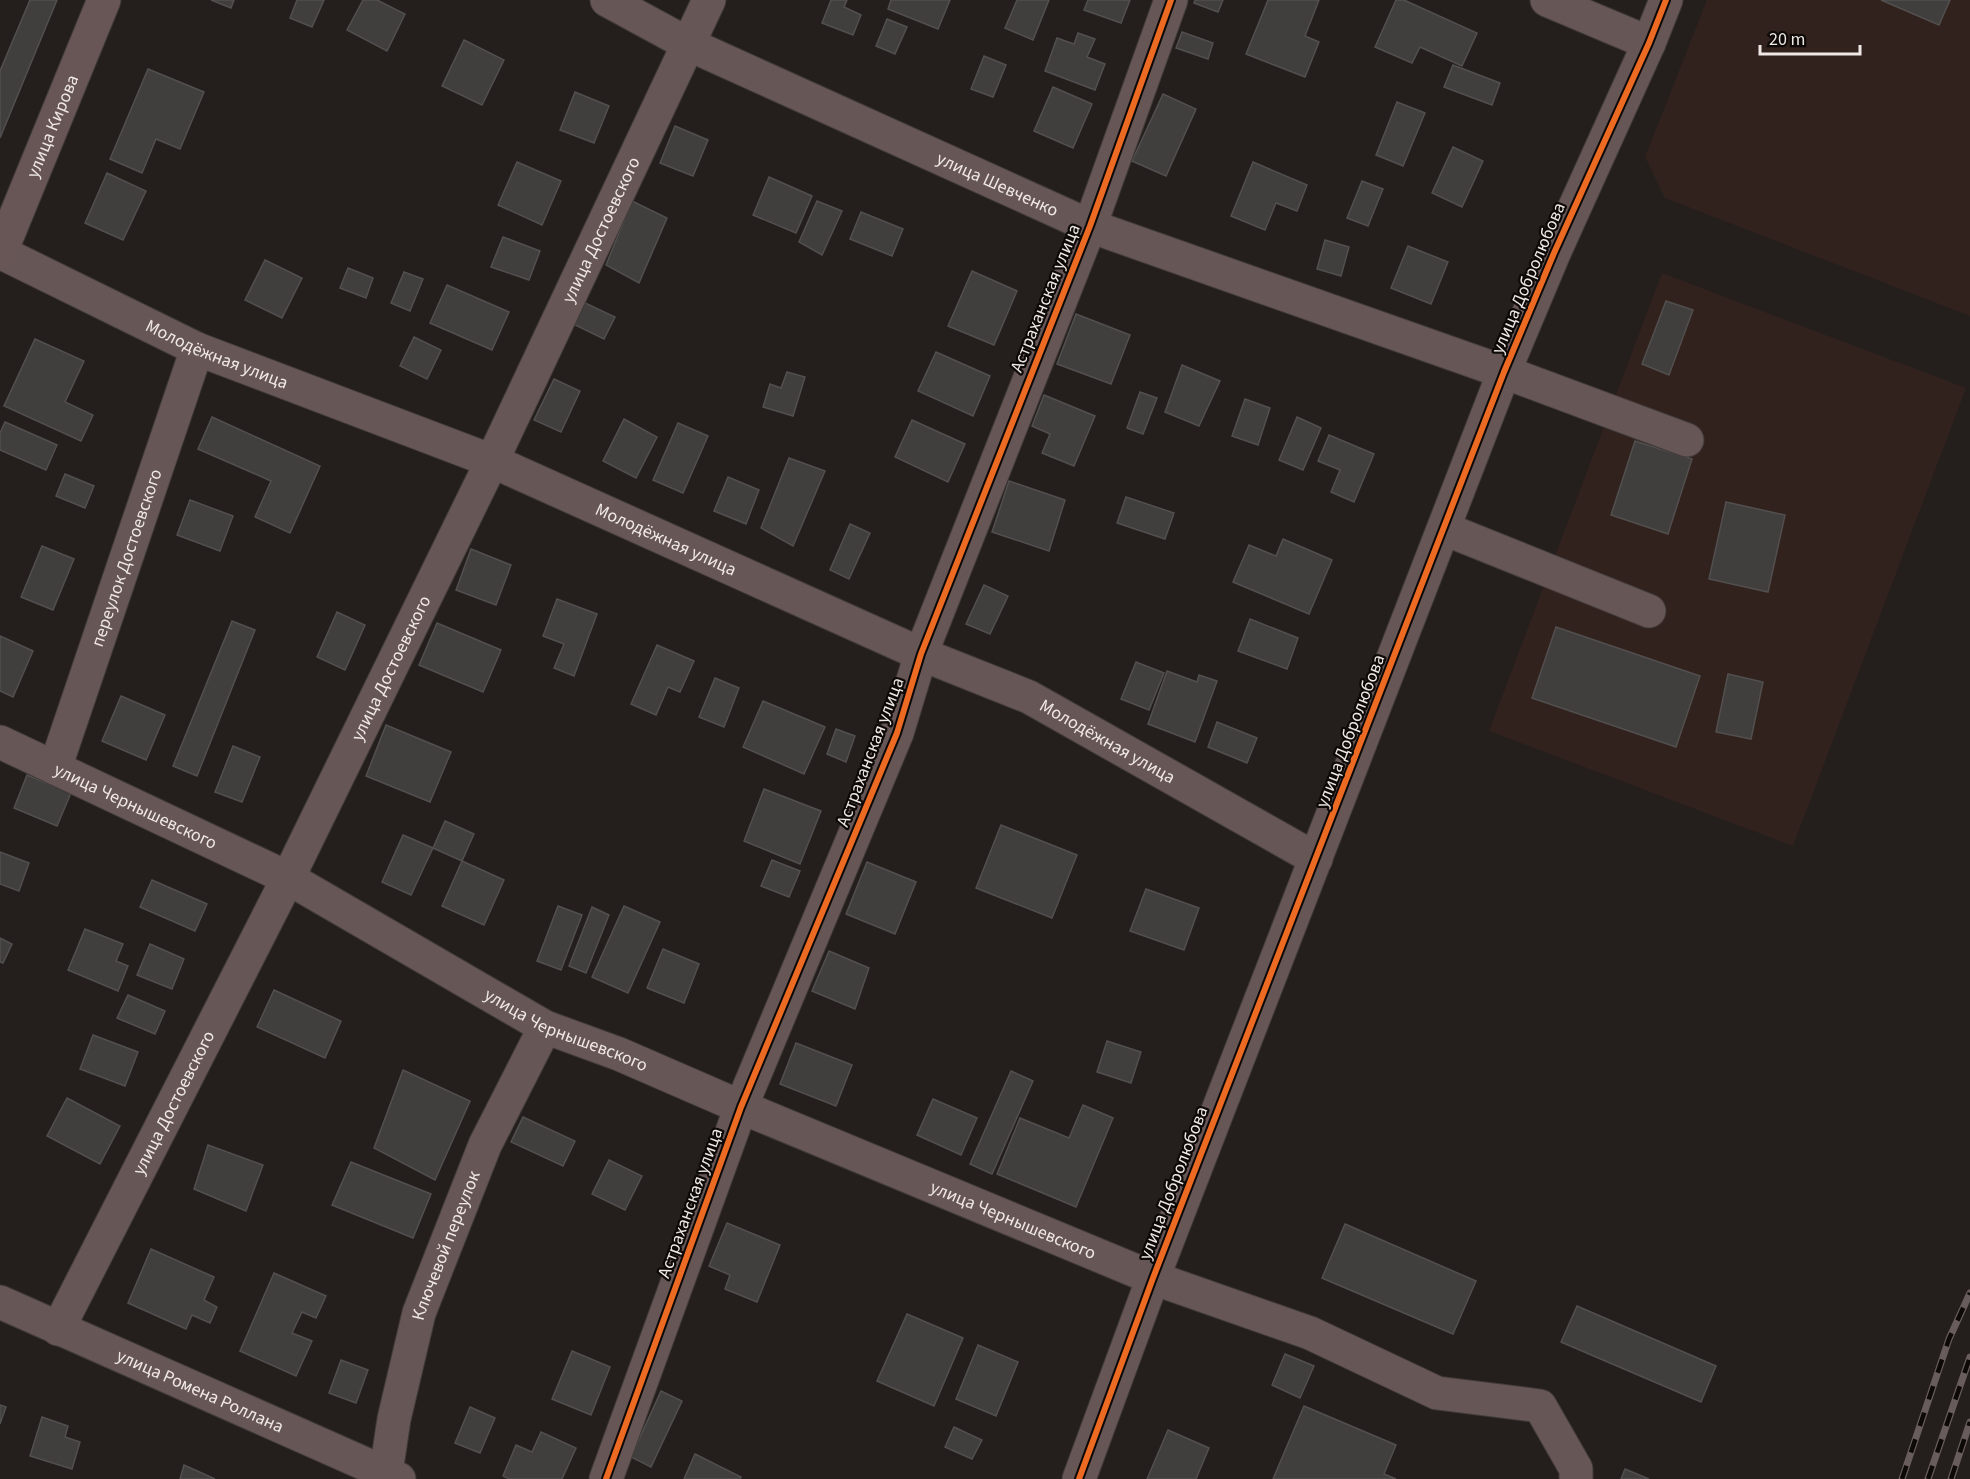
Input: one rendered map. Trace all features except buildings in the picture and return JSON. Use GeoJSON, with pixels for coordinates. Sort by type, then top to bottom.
{"type":"FeatureCollection","features":[{"type":"Feature","properties":{"kind":"main road","name":"улица Кирова"},"geometry":{"type":"LineString","coordinates":[[0,252],[104,0]]}},
{"type":"Feature","properties":{"kind":"street","name":"улица Шевченко"},"geometry":{"type":"LineString","coordinates":[[607,0],[688,44],[1090,226],[1504,372],[1687,440]]}},
{"type":"Feature","properties":{"kind":"street","name":"улица Достоевского"},"geometry":{"type":"LineString","coordinates":[[58,1329],[288,878],[492,461],[709,0]]}},
{"type":"Feature","properties":{"kind":"street","name":"Астраханская улица"},"geometry":{"type":"LineString","coordinates":[[606,1479],[741,1107],[897,733],[921,654],[1090,226],[1171,0]]}},
{"type":"Feature","properties":{"kind":"street"},"geometry":{"type":"LineString","coordinates":[[1547,0],[1649,43]]}},
{"type":"Feature","properties":{"kind":"street","name":"улица Добролюбова"},"geometry":{"type":"LineString","coordinates":[[1079,1479],[1153,1278],[1504,372],[1666,0]]}},
{"type":"Feature","properties":{"kind":"street","name":"Молодёжная улица"},"geometry":{"type":"LineString","coordinates":[[0,252],[197,349],[492,461],[921,654],[1029,697],[1316,859]]}},
{"type":"Feature","properties":{"kind":"street","name":"переулок Достоевского"},"geometry":{"type":"LineString","coordinates":[[55,768],[197,349]]}},
{"type":"Feature","properties":{"kind":"street"},"geometry":{"type":"LineString","coordinates":[[1445,529],[1649,611]]}},
{"type":"Feature","properties":{"kind":"street","name":"улица Чернышевского"},"geometry":{"type":"LineString","coordinates":[[0,742],[288,878],[545,1027],[619,1054],[1153,1278],[1310,1333],[1437,1393],[1540,1406],[1576,1469],[1575,1479]]}},
{"type":"Feature","properties":{"kind":"street","name":"Ключевой переулок"},"geometry":{"type":"LineString","coordinates":[[390,1477],[394,1419],[419,1313],[485,1145],[545,1027]]}},
{"type":"Feature","properties":{"kind":"street","name":"улица Ромена Роллана"},"geometry":{"type":"LineString","coordinates":[[0,1302],[390,1477]]}},
{"type":"Feature","properties":{"kind":"shaded area"},"geometry":{"type":"Polygon","coordinates":[[[1707,0],[1970,0],[1970,316],[1665,198],[1645,157],[1707,0]]]}},
{"type":"Feature","properties":{"kind":"shaded area"},"geometry":{"type":"Polygon","coordinates":[[[1662,273],[1966,388],[1793,846],[1489,731],[1662,273]]]}},
{"type":"Feature","properties":{"kind":"railway"},"geometry":{"type":"LineString","coordinates":[[1902,1479],[1949,1339],[1970,1293]]}},
{"type":"Feature","properties":{"kind":"railway"},"geometry":{"type":"LineString","coordinates":[[1928,1479],[1970,1357]]}},
{"type":"Feature","properties":{"kind":"railway"},"geometry":{"type":"LineString","coordinates":[[1951,1479],[1970,1422]]}},
{"type":"Feature","properties":{"kind":"cycle path"},"geometry":{"type":"LineString","coordinates":[[606,1479],[741,1107],[897,733],[921,654],[1090,226],[1171,0]]}},
{"type":"Feature","properties":{"kind":"cycle path"},"geometry":{"type":"LineString","coordinates":[[1079,1479],[1153,1278],[1504,372],[1666,0]]}}]}
